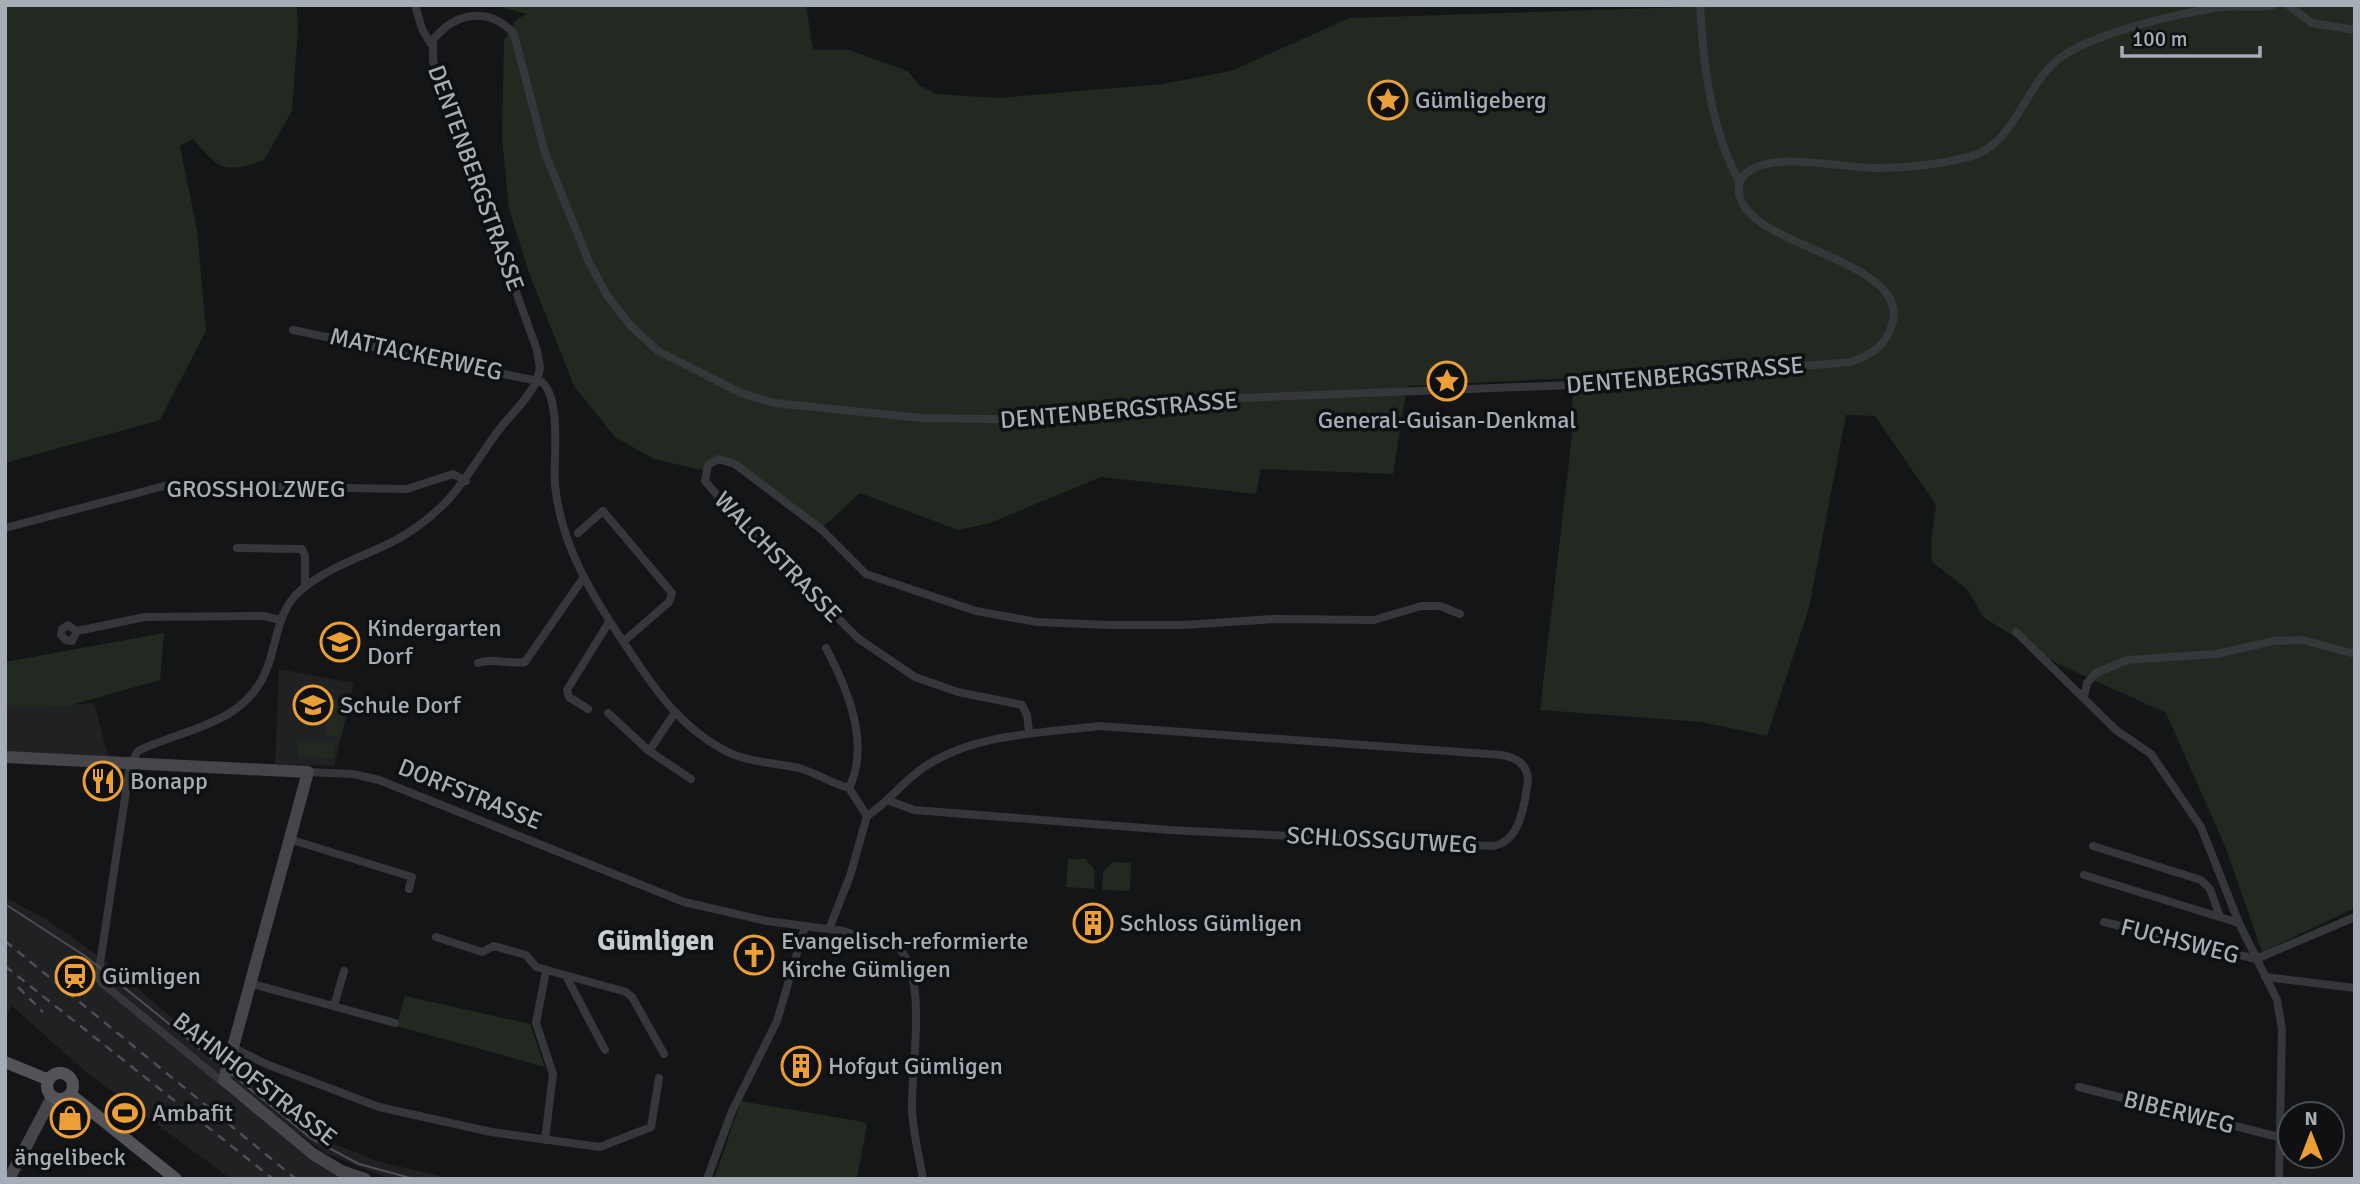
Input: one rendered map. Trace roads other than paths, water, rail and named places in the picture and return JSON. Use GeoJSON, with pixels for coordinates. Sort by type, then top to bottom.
{"type":"FeatureCollection","features":[{"type":"Feature","properties":{"kind":"main road"},"geometry":{"type":"LineString","coordinates":[[5,1062],[49,1080]]}},
{"type":"Feature","properties":{"kind":"main road"},"geometry":{"type":"LineString","coordinates":[[59,1074],[67,1076],[73,1086],[71,1094],[63,1099],[52,1097],[47,1088],[49,1080],[59,1074]]}},
{"type":"Feature","properties":{"kind":"main road"},"geometry":{"type":"LineString","coordinates":[[71,1094],[176,1179]]}},
{"type":"Feature","properties":{"kind":"street"},"geometry":{"type":"LineString","coordinates":[[415,5],[422,29],[431,44]]}},
{"type":"Feature","properties":{"kind":"street","name":"DENTENBERGSTRASSE"},"geometry":{"type":"LineString","coordinates":[[537,380],[541,368],[537,350],[438,80],[431,44],[449,24],[471,15],[491,18],[507,26],[520,47],[545,153],[589,262],[608,297],[658,351],[681,365],[747,395],[795,407],[960,421],[1045,421],[1213,399],[1573,385],[1851,362],[1880,348],[1894,320],[1885,290],[1859,271],[1752,218],[1741,202],[1739,181],[1714,106],[1703,53],[1700,5]]}},
{"type":"Feature","properties":{"kind":"street"},"geometry":{"type":"LineString","coordinates":[[1739,181],[1749,170],[1771,163],[1879,168],[1927,164],[1970,156],[1994,144],[2051,66],[2081,46],[2176,16],[2223,7],[2273,5]]}},
{"type":"Feature","properties":{"kind":"street"},"geometry":{"type":"LineString","coordinates":[[2288,5],[2312,23],[2355,30]]}},
{"type":"Feature","properties":{"kind":"street","name":"MATTACKERWEG"},"geometry":{"type":"LineString","coordinates":[[293,330],[537,380]]}},
{"type":"Feature","properties":{"kind":"street"},"geometry":{"type":"LineString","coordinates":[[130,765],[138,751],[215,722],[245,702],[266,672],[280,620],[294,597],[305,587],[415,528],[456,494],[494,436],[537,380],[549,390],[556,441],[556,498],[568,543],[609,622],[674,714],[727,752],[757,762],[802,769],[849,788],[867,816]]}},
{"type":"Feature","properties":{"kind":"street","name":"WALCHSTRASSE"},"geometry":{"type":"LineString","coordinates":[[1029,732],[1027,715],[1022,705],[958,692],[915,677],[859,639],[742,524],[705,481],[708,465],[718,459],[735,464],[821,529],[866,574],[976,611],[1037,622],[1111,625],[1374,620],[1421,606],[1440,607],[1460,614]]}},
{"type":"Feature","properties":{"kind":"street","name":"GROSSHOLZWEG"},"geometry":{"type":"LineString","coordinates":[[5,528],[168,485],[407,489],[453,474],[466,481]]}},
{"type":"Feature","properties":{"kind":"street"},"geometry":{"type":"LineString","coordinates":[[578,533],[603,511],[672,593],[669,602],[623,642]]}},
{"type":"Feature","properties":{"kind":"street"},"geometry":{"type":"LineString","coordinates":[[237,548],[302,549],[305,556],[305,587]]}},
{"type":"Feature","properties":{"kind":"street"},"geometry":{"type":"LineString","coordinates":[[478,663],[487,660],[515,664],[525,662],[584,577]]}},
{"type":"Feature","properties":{"kind":"street"},"geometry":{"type":"LineString","coordinates":[[77,631],[145,617],[264,616],[280,620]]}},
{"type":"Feature","properties":{"kind":"street"},"geometry":{"type":"LineString","coordinates":[[588,709],[569,697],[567,690],[609,622]]}},
{"type":"Feature","properties":{"kind":"street"},"geometry":{"type":"LineString","coordinates":[[2016,632],[2116,730],[2151,754],[2201,827],[2239,923],[2277,1000],[2282,1029],[2280,1100]]}},
{"type":"Feature","properties":{"kind":"street"},"geometry":{"type":"LineString","coordinates":[[2084,697],[2087,683],[2096,673],[2127,660],[2216,654],[2274,641],[2303,640],[2355,654]]}},
{"type":"Feature","properties":{"kind":"street"},"geometry":{"type":"LineString","coordinates":[[826,648],[855,721],[857,745],[849,788]]}},
{"type":"Feature","properties":{"kind":"street"},"geometry":{"type":"LineString","coordinates":[[608,713],[649,751],[691,779]]}},
{"type":"Feature","properties":{"kind":"street"},"geometry":{"type":"LineString","coordinates":[[649,751],[674,714]]}},
{"type":"Feature","properties":{"kind":"street","name":"SCHLOSSGUTWEG"},"geometry":{"type":"LineString","coordinates":[[887,800],[914,810],[1170,830],[1492,846],[1504,843],[1514,835],[1528,780],[1527,771],[1519,761],[1502,755],[1120,726],[1052,733],[1029,732]]}},
{"type":"Feature","properties":{"kind":"street"},"geometry":{"type":"LineString","coordinates":[[829,929],[850,876],[867,816],[887,800],[905,780],[937,759],[960,750],[1029,732]]}},
{"type":"Feature","properties":{"kind":"street","name":"DORFSTRASSE"},"geometry":{"type":"LineString","coordinates":[[5,757],[353,774],[379,780],[652,892],[732,914],[829,929],[889,943],[902,952],[916,1008],[912,1108],[923,1179]]}},
{"type":"Feature","properties":{"kind":"street","name":"BAHNHOFSTRASSE"},"geometry":{"type":"LineString","coordinates":[[130,765],[98,977],[313,1154],[341,1171],[365,1179]]}},
{"type":"Feature","properties":{"kind":"street"},"geometry":{"type":"LineString","coordinates":[[225,1084],[224,1076],[308,772]]}},
{"type":"Feature","properties":{"kind":"street"},"geometry":{"type":"LineString","coordinates":[[289,839],[412,877],[409,888]]}},
{"type":"Feature","properties":{"kind":"street"},"geometry":{"type":"LineString","coordinates":[[2092,846],[2201,880],[2210,889],[2220,917]]}},
{"type":"Feature","properties":{"kind":"street"},"geometry":{"type":"LineString","coordinates":[[2084,875],[2239,923]]}},
{"type":"Feature","properties":{"kind":"street"},"geometry":{"type":"LineString","coordinates":[[2256,959],[2355,917]]}},
{"type":"Feature","properties":{"kind":"street","name":"FUCHSWEG"},"geometry":{"type":"LineString","coordinates":[[2104,922],[2256,959]]}},
{"type":"Feature","properties":{"kind":"street"},"geometry":{"type":"LineString","coordinates":[[707,1179],[732,1111],[777,1021],[805,926]]}},
{"type":"Feature","properties":{"kind":"street"},"geometry":{"type":"LineString","coordinates":[[436,937],[482,952],[494,946],[526,955],[536,967],[546,971],[626,992],[632,997],[664,1054]]}},
{"type":"Feature","properties":{"kind":"street"},"geometry":{"type":"LineString","coordinates":[[334,1006],[344,971]]}},
{"type":"Feature","properties":{"kind":"street"},"geometry":{"type":"LineString","coordinates":[[545,1140],[554,1074],[536,1023],[546,971]]}},
{"type":"Feature","properties":{"kind":"street"},"geometry":{"type":"LineString","coordinates":[[566,976],[605,1050]]}},
{"type":"Feature","properties":{"kind":"street"},"geometry":{"type":"LineString","coordinates":[[2265,977],[2355,988]]}},
{"type":"Feature","properties":{"kind":"street"},"geometry":{"type":"LineString","coordinates":[[250,983],[395,1023]]}},
{"type":"Feature","properties":{"kind":"street"},"geometry":{"type":"LineString","coordinates":[[232,1046],[266,1064],[379,1107],[491,1132],[600,1147],[651,1127],[659,1078]]}},
{"type":"Feature","properties":{"kind":"street","name":"BIBERWEG"},"geometry":{"type":"LineString","coordinates":[[2079,1087],[2276,1136]]}},
{"type":"Feature","properties":{"kind":"street"},"geometry":{"type":"LineString","coordinates":[[9,1179],[21,1150],[52,1097]]}},
{"type":"Feature","properties":{"kind":"tram line"},"geometry":{"type":"LineString","coordinates":[[5,904],[85,956],[312,1139],[359,1164],[414,1179]]}},
{"type":"Feature","properties":{"kind":"railway"},"geometry":{"type":"LineString","coordinates":[[5,941],[296,1179]]}},
{"type":"Feature","properties":{"kind":"railway"},"geometry":{"type":"LineString","coordinates":[[5,966],[273,1179]]}},
{"type":"Feature","properties":{"kind":"railway"},"geometry":{"type":"LineString","coordinates":[[18,987],[43,1012]]}},
{"type":"Feature","properties":{"kind":"place","name":"Gümligeberg"},"geometry":{"type":"Point","coordinates":[1388,100]}},
{"type":"Feature","properties":{"kind":"place","name":"General-Guisan-Denkmal"},"geometry":{"type":"Point","coordinates":[1447,381]}},
{"type":"Feature","properties":{"kind":"place","name":"Kindergarten Dorf"},"geometry":{"type":"Point","coordinates":[340,642]}},
{"type":"Feature","properties":{"kind":"place","name":"Schule Dorf"},"geometry":{"type":"Point","coordinates":[313,705]}},
{"type":"Feature","properties":{"kind":"place","name":"Bonapp"},"geometry":{"type":"Point","coordinates":[103,781]}},
{"type":"Feature","properties":{"kind":"place","name":"Schloss Gümligen"},"geometry":{"type":"Point","coordinates":[1093,923]}},
{"type":"Feature","properties":{"kind":"place","name":"Evangelisch-reformierte Kirche Gümligen"},"geometry":{"type":"Point","coordinates":[754,955]}},
{"type":"Feature","properties":{"kind":"place","name":"Gümligen"},"geometry":{"type":"Point","coordinates":[75,976]}},
{"type":"Feature","properties":{"kind":"place","name":"Hofgut Gümligen"},"geometry":{"type":"Point","coordinates":[801,1066]}},
{"type":"Feature","properties":{"kind":"place","name":"Ambafit"},"geometry":{"type":"Point","coordinates":[125,1113]}},
{"type":"Feature","properties":{"kind":"place","name":"ängelibeck"},"geometry":{"type":"Point","coordinates":[70,1118]}},
{"type":"Feature","properties":{"kind":"district","name":"Gümligen"},"geometry":{"type":"Point","coordinates":[656,940]}}]}
